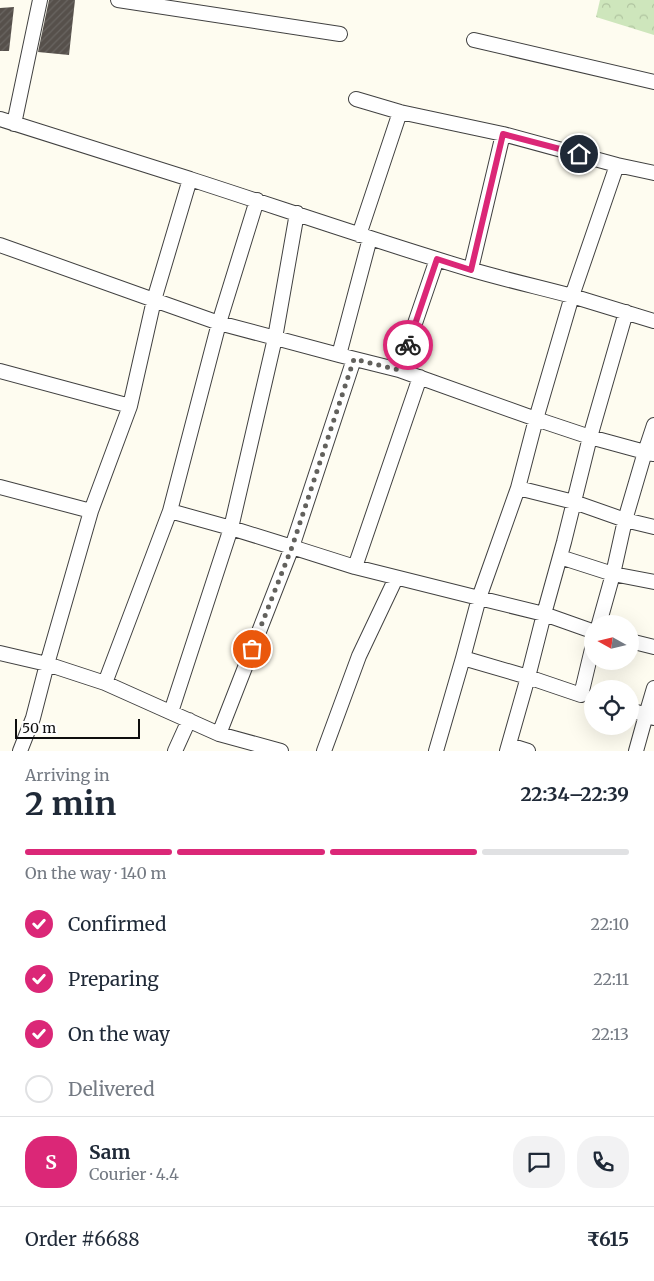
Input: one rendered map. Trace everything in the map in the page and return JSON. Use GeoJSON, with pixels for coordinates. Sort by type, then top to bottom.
{"type":"FeatureCollection","features":[{"type":"Feature","properties":{"kind":"street"},"geometry":{"type":"LineString","coordinates":[[14,124],[40,0]]}},
{"type":"Feature","properties":{"kind":"street"},"geometry":{"type":"LineString","coordinates":[[118,0],[340,34]]}},
{"type":"Feature","properties":{"kind":"street"},"geometry":{"type":"LineString","coordinates":[[474,40],[654,82]]}},
{"type":"Feature","properties":{"kind":"street"},"geometry":{"type":"LineString","coordinates":[[356,99],[400,112],[503,134],[654,174]]}},
{"type":"Feature","properties":{"kind":"street"},"geometry":{"type":"LineString","coordinates":[[339,355],[364,236],[400,112]]}},
{"type":"Feature","properties":{"kind":"street"},"geometry":{"type":"LineString","coordinates":[[0,119],[471,270],[572,296],[654,321]]}},
{"type":"Feature","properties":{"kind":"street"},"geometry":{"type":"LineString","coordinates":[[471,270],[503,134]]}},
{"type":"Feature","properties":{"kind":"street"},"geometry":{"type":"LineString","coordinates":[[436,751],[479,598],[518,488],[572,296],[617,165]]}},
{"type":"Feature","properties":{"kind":"street"},"geometry":{"type":"LineString","coordinates":[[20,751],[33,718],[91,511],[130,406],[154,300],[190,179]]}},
{"type":"Feature","properties":{"kind":"street"},"geometry":{"type":"LineString","coordinates":[[104,682],[170,511],[219,323],[257,200]]}},
{"type":"Feature","properties":{"kind":"street"},"geometry":{"type":"LineString","coordinates":[[171,712],[231,528],[275,338],[297,213]]}},
{"type":"Feature","properties":{"kind":"street"},"geometry":{"type":"LineString","coordinates":[[0,245],[219,323],[399,370],[590,437],[650,453]]}},
{"type":"Feature","properties":{"kind":"street"},"geometry":{"type":"LineString","coordinates":[[399,370],[437,259]]}},
{"type":"Feature","properties":{"kind":"street"},"geometry":{"type":"LineString","coordinates":[[528,751],[508,748],[560,557],[590,437],[626,312]]}},
{"type":"Feature","properties":{"kind":"street"},"geometry":{"type":"LineString","coordinates":[[219,734],[292,547],[354,359]]}},
{"type":"Feature","properties":{"kind":"street"},"geometry":{"type":"LineString","coordinates":[[0,371],[130,406]]}},
{"type":"Feature","properties":{"kind":"street"},"geometry":{"type":"LineString","coordinates":[[355,567],[420,377]]}},
{"type":"Feature","properties":{"kind":"street"},"geometry":{"type":"LineString","coordinates":[[602,615],[625,520],[650,453],[654,426]]}},
{"type":"Feature","properties":{"kind":"street"},"geometry":{"type":"LineString","coordinates":[[0,488],[91,511]]}},
{"type":"Feature","properties":{"kind":"street"},"geometry":{"type":"LineString","coordinates":[[518,488],[574,502],[625,520],[654,527]]}},
{"type":"Feature","properties":{"kind":"street"},"geometry":{"type":"LineString","coordinates":[[170,511],[355,567],[544,614],[584,628]]}},
{"type":"Feature","properties":{"kind":"street"},"geometry":{"type":"LineString","coordinates":[[560,557],[613,574],[654,582]]}},
{"type":"Feature","properties":{"kind":"street"},"geometry":{"type":"LineString","coordinates":[[324,751],[359,656],[396,578]]}},
{"type":"Feature","properties":{"kind":"street"},"geometry":{"type":"LineString","coordinates":[[639,643],[654,647]]}},
{"type":"Feature","properties":{"kind":"street"},"geometry":{"type":"LineString","coordinates":[[0,653],[47,664],[104,682],[219,734],[281,751]]}},
{"type":"Feature","properties":{"kind":"street"},"geometry":{"type":"LineString","coordinates":[[463,658],[584,696]]}},
{"type":"Feature","properties":{"kind":"street"},"geometry":{"type":"LineString","coordinates":[[636,751],[650,716],[654,688]]}},
{"type":"Feature","properties":{"kind":"street"},"geometry":{"type":"LineString","coordinates":[[175,751],[189,720]]}},
{"type":"Feature","properties":{"kind":"green space"},"geometry":{"type":"Polygon","coordinates":[[[600,0],[654,0],[654,35],[596,17],[600,0]]]}},
{"type":"Feature","properties":{"kind":"building"},"geometry":{"type":"Polygon","coordinates":[[[49,0],[75,0],[69,55],[38,52],[49,0]]]}},
{"type":"Feature","properties":{"kind":"building"},"geometry":{"type":"Polygon","coordinates":[[[14,7],[9,51],[0,51],[0,8],[14,7]]]}},
{"type":"Feature","properties":{"kind":"way so far"},"geometry":{"type":"LineString","coordinates":[[252,649],[292,547],[354,359],[399,370],[408,345]]}},
{"type":"Feature","properties":{"kind":"route"},"geometry":{"type":"LineString","coordinates":[[408,345],[437,259],[471,270],[503,134],[579,154]]}}]}
